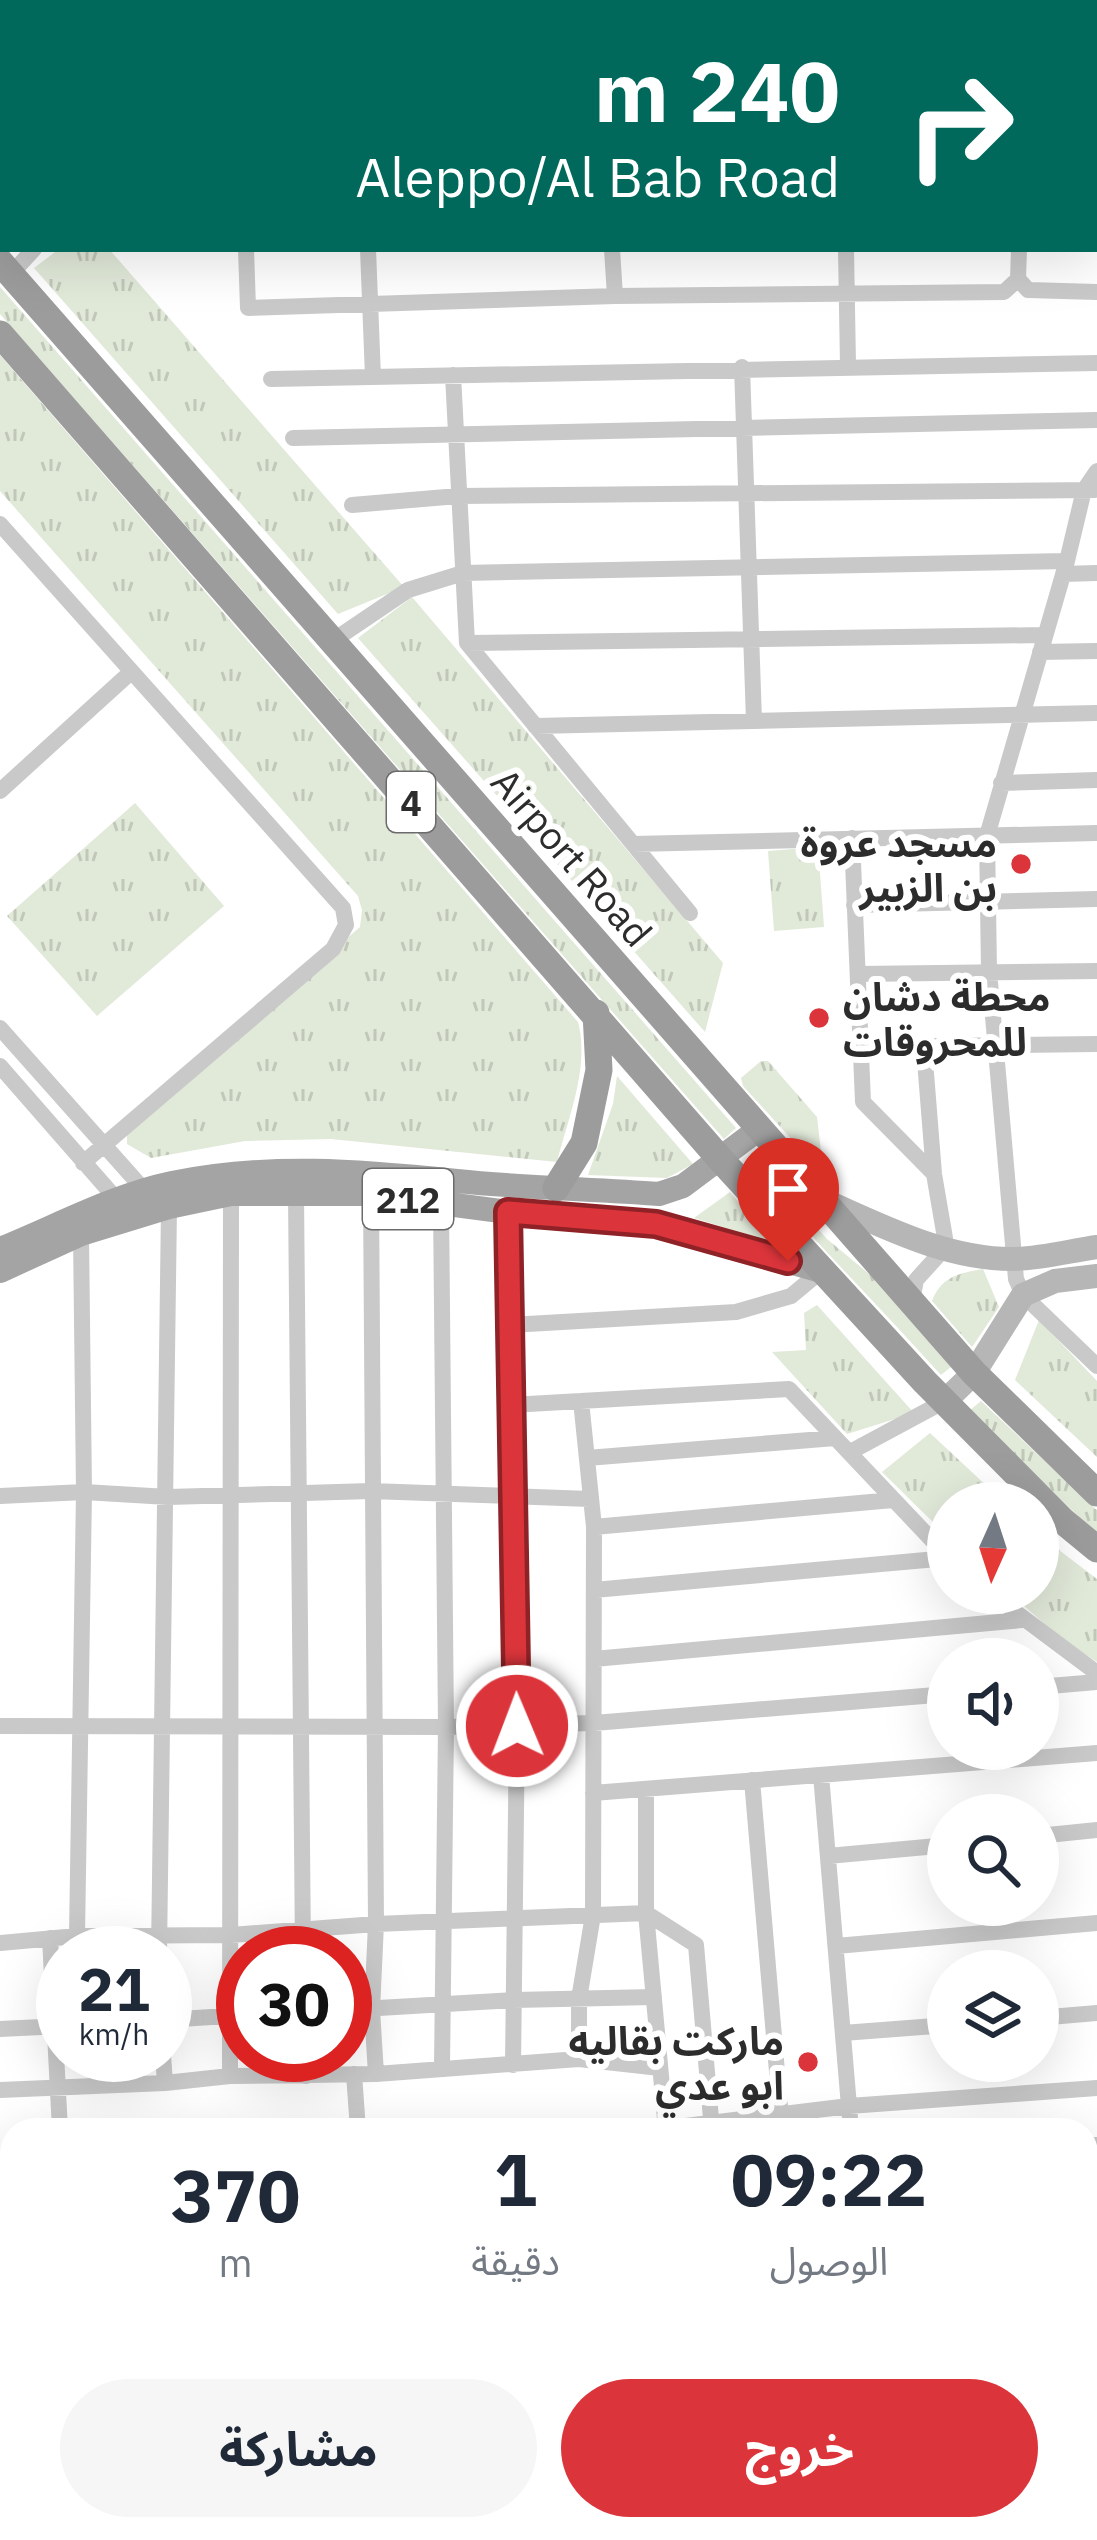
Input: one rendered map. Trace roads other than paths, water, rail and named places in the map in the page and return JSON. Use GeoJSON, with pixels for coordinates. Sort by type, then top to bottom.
{"type":"FeatureCollection","features":[{"type":"Feature","properties":{"kind":"highway","name":"Airport Road"},"geometry":{"type":"LineString","coordinates":[[5,268],[974,1373],[1097,1493]]}},
{"type":"Feature","properties":{"kind":"highway","name":"4"},"geometry":{"type":"LineString","coordinates":[[0,334],[821,1271]]}},
{"type":"Feature","properties":{"kind":"highway"},"geometry":{"type":"LineString","coordinates":[[556,1188],[584,1144],[599,1070],[596,1013]]}},
{"type":"Feature","properties":{"kind":"highway"},"geometry":{"type":"LineString","coordinates":[[821,1271],[1063,1521],[1097,1549]]}},
{"type":"Feature","properties":{"kind":"main road"},"geometry":{"type":"LineString","coordinates":[[656,1224],[659,1195],[683,1186],[759,1129]]}},
{"type":"Feature","properties":{"kind":"main road","name":"212"},"geometry":{"type":"LineString","coordinates":[[0,1249],[145,1191],[237,1172],[313,1168],[659,1195]]}},
{"type":"Feature","properties":{"kind":"main road","name":"212"},"geometry":{"type":"LineString","coordinates":[[0,1271],[81,1234],[231,1194],[371,1194],[656,1224],[821,1271]]}},
{"type":"Feature","properties":{"kind":"main road"},"geometry":{"type":"LineString","coordinates":[[823,1201],[944,1249],[1012,1259],[1097,1247]]}},
{"type":"Feature","properties":{"kind":"main road"},"geometry":{"type":"LineString","coordinates":[[945,1401],[974,1373],[1024,1295],[1055,1281],[1097,1276]]}},
{"type":"Feature","properties":{"kind":"street"},"geometry":{"type":"LineString","coordinates":[[836,0],[1074,0]]}},
{"type":"Feature","properties":{"kind":"street"},"geometry":{"type":"LineString","coordinates":[[246,252],[248,308],[1017,287],[1097,292]]}},
{"type":"Feature","properties":{"kind":"street"},"geometry":{"type":"LineString","coordinates":[[368,252],[373,377]]}},
{"type":"Feature","properties":{"kind":"street"},"geometry":{"type":"LineString","coordinates":[[613,252],[615,296]]}},
{"type":"Feature","properties":{"kind":"street"},"geometry":{"type":"LineString","coordinates":[[846,252],[848,365]]}},
{"type":"Feature","properties":{"kind":"street"},"geometry":{"type":"LineString","coordinates":[[1017,287],[1019,252]]}},
{"type":"Feature","properties":{"kind":"street"},"geometry":{"type":"LineString","coordinates":[[271,379],[1097,363]]}},
{"type":"Feature","properties":{"kind":"street"},"geometry":{"type":"LineString","coordinates":[[742,367],[754,721]]}},
{"type":"Feature","properties":{"kind":"street"},"geometry":{"type":"LineString","coordinates":[[453,375],[467,644],[689,913]]}},
{"type":"Feature","properties":{"kind":"street"},"geometry":{"type":"LineString","coordinates":[[293,438],[1097,419]]}},
{"type":"Feature","properties":{"kind":"street"},"geometry":{"type":"LineString","coordinates":[[1095,1363],[1024,1295],[1012,1259],[989,970],[987,836],[1097,471]]}},
{"type":"Feature","properties":{"kind":"street"},"geometry":{"type":"LineString","coordinates":[[352,505],[458,496],[1090,490]]}},
{"type":"Feature","properties":{"kind":"street"},"geometry":{"type":"LineString","coordinates":[[0,524],[344,908],[346,925],[333,949],[83,1163]]}},
{"type":"Feature","properties":{"kind":"street"},"geometry":{"type":"LineString","coordinates":[[331,642],[408,590],[464,573],[751,566],[1065,567],[1097,573]]}},
{"type":"Feature","properties":{"kind":"street"},"geometry":{"type":"LineString","coordinates":[[467,644],[1043,643],[1097,651]]}},
{"type":"Feature","properties":{"kind":"street"},"geometry":{"type":"LineString","coordinates":[[0,791],[130,672]]}},
{"type":"Feature","properties":{"kind":"street"},"geometry":{"type":"LineString","coordinates":[[535,726],[1097,713]]}},
{"type":"Feature","properties":{"kind":"street"},"geometry":{"type":"LineString","coordinates":[[1001,783],[1097,780]]}},
{"type":"Feature","properties":{"kind":"street"},"geometry":{"type":"LineString","coordinates":[[633,844],[1097,833]]}},
{"type":"Feature","properties":{"kind":"street"},"geometry":{"type":"LineString","coordinates":[[852,838],[863,1102],[934,1174]]}},
{"type":"Feature","properties":{"kind":"street"},"geometry":{"type":"LineString","coordinates":[[854,905],[1097,899]]}},
{"type":"Feature","properties":{"kind":"street"},"geometry":{"type":"LineString","coordinates":[[858,974],[1097,971]]}},
{"type":"Feature","properties":{"kind":"street"},"geometry":{"type":"LineString","coordinates":[[0,1028],[145,1191]]}},
{"type":"Feature","properties":{"kind":"street"},"geometry":{"type":"LineString","coordinates":[[862,1047],[1097,1044]]}},
{"type":"Feature","properties":{"kind":"street"},"geometry":{"type":"LineString","coordinates":[[912,1301],[916,1280],[944,1249],[924,1048]]}},
{"type":"Feature","properties":{"kind":"street"},"geometry":{"type":"LineString","coordinates":[[0,1066],[118,1202]]}},
{"type":"Feature","properties":{"kind":"street"},"geometry":{"type":"LineString","coordinates":[[231,1194],[231,1926]]}},
{"type":"Feature","properties":{"kind":"street"},"geometry":{"type":"LineString","coordinates":[[296,1194],[304,1926]]}},
{"type":"Feature","properties":{"kind":"street"},"geometry":{"type":"LineString","coordinates":[[371,1194],[376,1924],[372,2010],[376,2074]]}},
{"type":"Feature","properties":{"kind":"street"},"geometry":{"type":"LineString","coordinates":[[441,1203],[446,1727],[442,2067]]}},
{"type":"Feature","properties":{"kind":"street"},"geometry":{"type":"LineString","coordinates":[[159,1926],[169,1207]]}},
{"type":"Feature","properties":{"kind":"street"},"geometry":{"type":"LineString","coordinates":[[508,1212],[517,1726],[513,2066]]}},
{"type":"Feature","properties":{"kind":"street"},"geometry":{"type":"LineString","coordinates":[[77,1926],[84,1492],[81,1234]]}},
{"type":"Feature","properties":{"kind":"street"},"geometry":{"type":"LineString","coordinates":[[510,1325],[736,1312],[791,1296],[821,1271]]}},
{"type":"Feature","properties":{"kind":"street"},"geometry":{"type":"LineString","coordinates":[[511,1405],[789,1389],[927,1536]]}},
{"type":"Feature","properties":{"kind":"street"},"geometry":{"type":"LineString","coordinates":[[579,2060],[579,1999],[592,1915],[595,1527],[581,1401]]}},
{"type":"Feature","properties":{"kind":"street"},"geometry":{"type":"LineString","coordinates":[[852,1451],[945,1401]]}},
{"type":"Feature","properties":{"kind":"street"},"geometry":{"type":"LineString","coordinates":[[587,1458],[835,1438]]}},
{"type":"Feature","properties":{"kind":"street"},"geometry":{"type":"LineString","coordinates":[[0,1496],[371,1491],[590,1499]]}},
{"type":"Feature","properties":{"kind":"street"},"geometry":{"type":"LineString","coordinates":[[595,1527],[893,1500]]}},
{"type":"Feature","properties":{"kind":"street"},"geometry":{"type":"LineString","coordinates":[[594,1590],[927,1560]]}},
{"type":"Feature","properties":{"kind":"street"},"geometry":{"type":"LineString","coordinates":[[1015,1614],[1097,1677]]}},
{"type":"Feature","properties":{"kind":"street"},"geometry":{"type":"LineString","coordinates":[[593,1659],[1022,1620]]}},
{"type":"Feature","properties":{"kind":"street"},"geometry":{"type":"LineString","coordinates":[[1059,1683],[1097,1677]]}},
{"type":"Feature","properties":{"kind":"street"},"geometry":{"type":"LineString","coordinates":[[0,1726],[517,1726],[927,1696]]}},
{"type":"Feature","properties":{"kind":"street"},"geometry":{"type":"LineString","coordinates":[[593,1793],[1097,1753]]}},
{"type":"Feature","properties":{"kind":"street"},"geometry":{"type":"LineString","coordinates":[[821,1775],[850,2118]]}},
{"type":"Feature","properties":{"kind":"street"},"geometry":{"type":"LineString","coordinates":[[752,1780],[782,2118]]}},
{"type":"Feature","properties":{"kind":"street"},"geometry":{"type":"LineString","coordinates":[[646,1789],[646,1913],[665,2118]]}},
{"type":"Feature","properties":{"kind":"street"},"geometry":{"type":"LineString","coordinates":[[1059,1834],[1097,1830]]}},
{"type":"Feature","properties":{"kind":"street"},"geometry":{"type":"LineString","coordinates":[[828,1856],[927,1846]]}},
{"type":"Feature","properties":{"kind":"street"},"geometry":{"type":"LineString","coordinates":[[352,1926],[646,1913],[696,1945],[711,2118]]}},
{"type":"Feature","properties":{"kind":"street"},"geometry":{"type":"LineString","coordinates":[[836,1946],[1097,1923]]}},
{"type":"Feature","properties":{"kind":"street"},"geometry":{"type":"LineString","coordinates":[[0,1943],[36,1939]]}},
{"type":"Feature","properties":{"kind":"street"},"geometry":{"type":"LineString","coordinates":[[372,2010],[654,1997]]}},
{"type":"Feature","properties":{"kind":"street"},"geometry":{"type":"LineString","coordinates":[[1059,2016],[1097,2013]]}},
{"type":"Feature","properties":{"kind":"street"},"geometry":{"type":"LineString","coordinates":[[0,2029],[36,2027]]}},
{"type":"Feature","properties":{"kind":"street"},"geometry":{"type":"LineString","coordinates":[[843,2033],[927,2027]]}},
{"type":"Feature","properties":{"kind":"street"},"geometry":{"type":"LineString","coordinates":[[372,2074],[579,2060],[660,2068]]}},
{"type":"Feature","properties":{"kind":"street"},"geometry":{"type":"LineString","coordinates":[[0,2090],[216,2078]]}},
{"type":"Feature","properties":{"kind":"street"},"geometry":{"type":"LineString","coordinates":[[57,2082],[59,2118]]}},
{"type":"Feature","properties":{"kind":"street"},"geometry":{"type":"LineString","coordinates":[[355,2082],[357,2118]]}},
{"type":"Feature","properties":{"kind":"street"},"geometry":{"type":"LineString","coordinates":[[802,2118],[849,2106],[1097,2088]]}},
{"type":"Feature","properties":{"kind":"place","name":"مسجد عروة بن الزبير"},"geometry":{"type":"Point","coordinates":[1021,864]}},
{"type":"Feature","properties":{"kind":"place","name":"محطة دشان للمحروقات"},"geometry":{"type":"Point","coordinates":[819,1018]}},
{"type":"Feature","properties":{"kind":"place","name":"ماركت بقاليه ابو عدي"},"geometry":{"type":"Point","coordinates":[808,2062]}}]}
